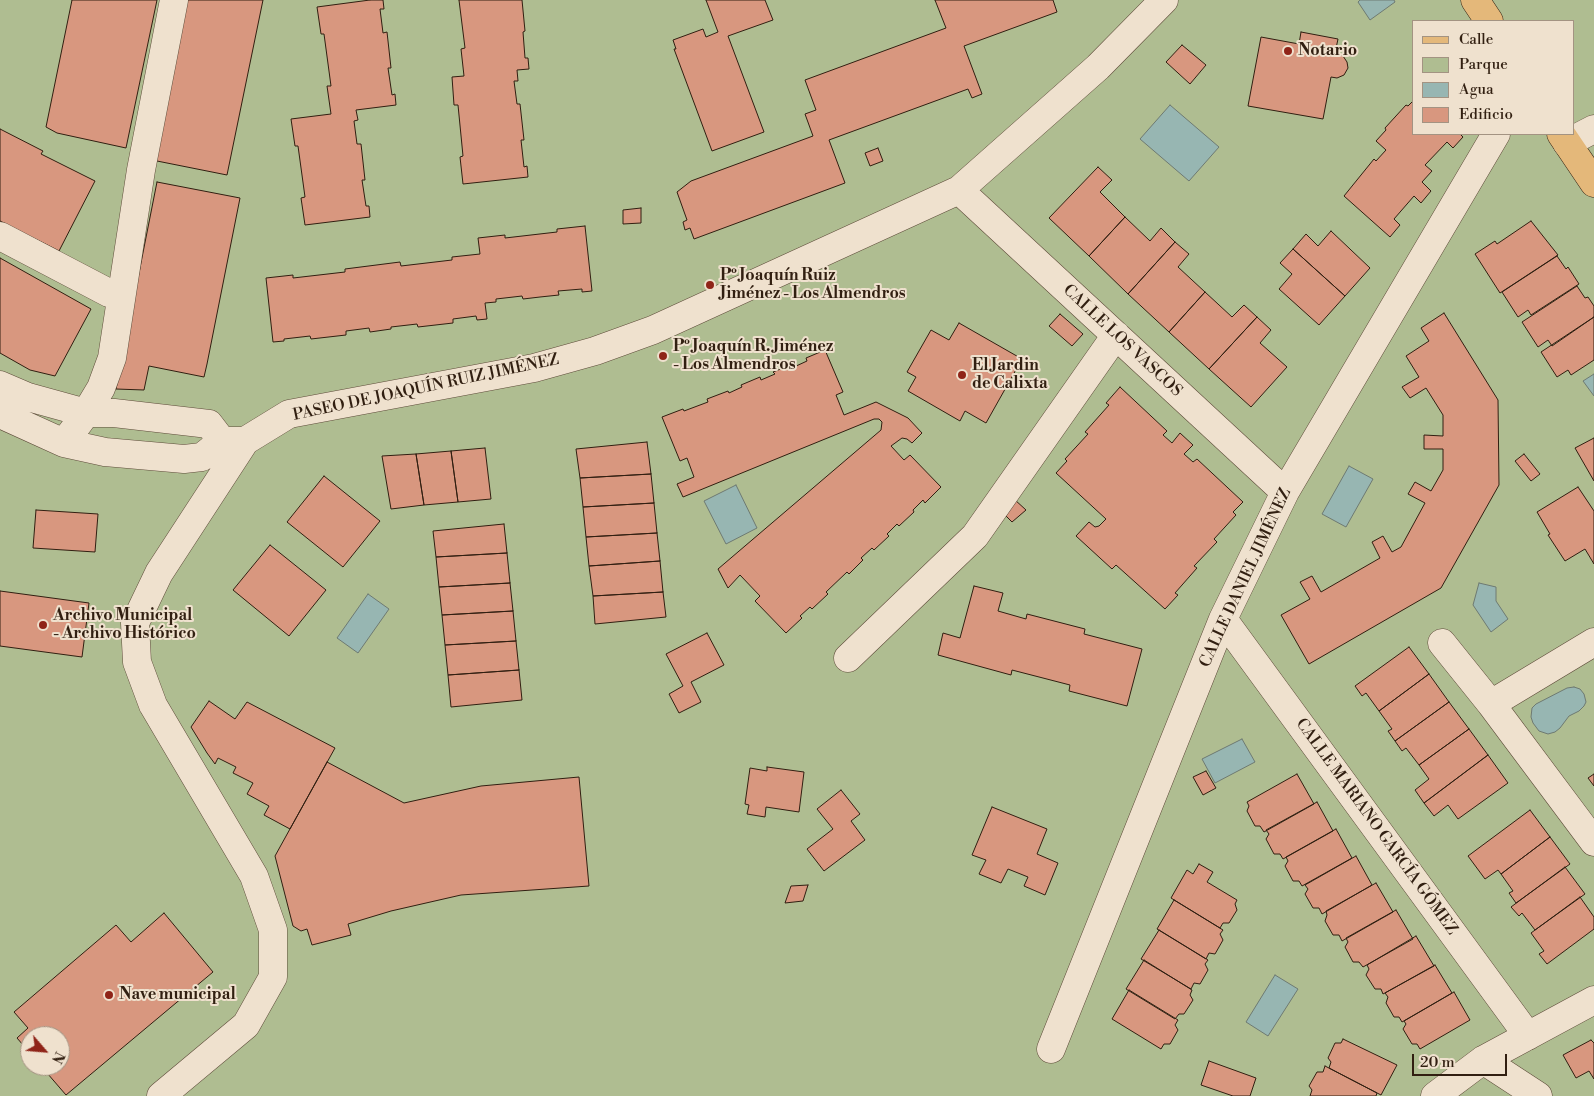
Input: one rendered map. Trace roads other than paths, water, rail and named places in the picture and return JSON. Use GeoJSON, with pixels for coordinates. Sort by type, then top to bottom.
{"type":"FeatureCollection","features":[{"type":"Feature","properties":{"kind":"main road"},"geometry":{"type":"LineString","coordinates":[[1475,0],[1488,20]]}},
{"type":"Feature","properties":{"kind":"main road"},"geometry":{"type":"LineString","coordinates":[[1564,138],[1594,183]]}},
{"type":"Feature","properties":{"kind":"street"},"geometry":{"type":"LineString","coordinates":[[64,443],[86,413],[101,388],[112,358],[140,170],[174,0]]}},
{"type":"Feature","properties":{"kind":"street","name":"PASEO DE JOAQUÍN RUIZ JIMÉNEZ"},"geometry":{"type":"LineString","coordinates":[[0,414],[64,443],[105,452],[184,458],[202,457],[289,414],[534,368],[628,339],[716,302],[959,190],[1098,68],[1164,0]]}},
{"type":"Feature","properties":{"kind":"street"},"geometry":{"type":"LineString","coordinates":[[1564,138],[1594,129]]}},
{"type":"Feature","properties":{"kind":"street","name":"CALLE DANIEL JIMÉNEZ"},"geometry":{"type":"LineString","coordinates":[[1051,1049],[1223,619],[1285,492],[1495,135]]}},
{"type":"Feature","properties":{"kind":"street","name":"CALLE LOS VASCOS"},"geometry":{"type":"LineString","coordinates":[[959,190],[1285,492]]}},
{"type":"Feature","properties":{"kind":"street"},"geometry":{"type":"LineString","coordinates":[[0,236],[109,293],[121,297]]}},
{"type":"Feature","properties":{"kind":"street"},"geometry":{"type":"LineString","coordinates":[[848,658],[975,536],[1116,335]]}},
{"type":"Feature","properties":{"kind":"street"},"geometry":{"type":"LineString","coordinates":[[0,385],[28,397],[86,413],[114,413],[209,424],[234,441]]}},
{"type":"Feature","properties":{"kind":"street","name":"PASEO DE JOAQUÍN RUIZ JIMÉNEZ"},"geometry":{"type":"LineString","coordinates":[[161,1096],[246,1025],[273,977],[274,930],[254,876],[153,704],[137,662],[135,623],[159,572],[234,441]]}},
{"type":"Feature","properties":{"kind":"street","name":"CALLE MARIANO GARCÍA GÓMEZ"},"geometry":{"type":"LineString","coordinates":[[1223,619],[1528,1036]]}},
{"type":"Feature","properties":{"kind":"street"},"geometry":{"type":"LineString","coordinates":[[1491,704],[1594,642]]}},
{"type":"Feature","properties":{"kind":"street"},"geometry":{"type":"LineString","coordinates":[[1442,643],[1491,704],[1594,842]]}},
{"type":"Feature","properties":{"kind":"street"},"geometry":{"type":"LineString","coordinates":[[1435,1096],[1483,1060],[1594,1000]]}},
{"type":"Feature","properties":{"kind":"street"},"geometry":{"type":"LineString","coordinates":[[1483,1060],[1538,1096]]}},
{"type":"Feature","properties":{"kind":"water"},"geometry":{"type":"Polygon","coordinates":[[[1360,0],[1394,0],[1395,2],[1370,20],[1358,2],[1360,0]]]}},
{"type":"Feature","properties":{"kind":"water"},"geometry":{"type":"Polygon","coordinates":[[[1170,105],[1219,147],[1189,181],[1140,139],[1170,105]]]}},
{"type":"Feature","properties":{"kind":"water"},"geometry":{"type":"Polygon","coordinates":[[[1594,374],[1594,396],[1583,381],[1594,374]]]}},
{"type":"Feature","properties":{"kind":"water"},"geometry":{"type":"Polygon","coordinates":[[[1349,466],[1373,479],[1346,527],[1322,514],[1349,466]]]}},
{"type":"Feature","properties":{"kind":"water"},"geometry":{"type":"Polygon","coordinates":[[[736,485],[757,528],[726,544],[704,501],[736,485]]]}},
{"type":"Feature","properties":{"kind":"water"},"geometry":{"type":"Polygon","coordinates":[[[1479,583],[1496,587],[1496,601],[1508,619],[1491,632],[1473,605],[1479,583]]]}},
{"type":"Feature","properties":{"kind":"water"},"geometry":{"type":"Polygon","coordinates":[[[368,594],[389,609],[358,653],[337,638],[368,594]]]}},
{"type":"Feature","properties":{"kind":"water"},"geometry":{"type":"Polygon","coordinates":[[[1574,687],[1580,689],[1584,694],[1586,702],[1584,706],[1569,716],[1555,732],[1548,734],[1539,731],[1531,717],[1532,708],[1567,688],[1574,687]]]}},
{"type":"Feature","properties":{"kind":"water"},"geometry":{"type":"Polygon","coordinates":[[[1242,739],[1255,762],[1215,783],[1202,759],[1242,739]]]}},
{"type":"Feature","properties":{"kind":"water"},"geometry":{"type":"Polygon","coordinates":[[[1275,975],[1298,989],[1268,1036],[1246,1022],[1275,975]]]}},
{"type":"Feature","properties":{"kind":"place","name":"Notario"},"geometry":{"type":"Point","coordinates":[1288,51]}},
{"type":"Feature","properties":{"kind":"place","name":"Pº Joaquín Ruiz Jiménez - Los Almendros"},"geometry":{"type":"Point","coordinates":[710,285]}},
{"type":"Feature","properties":{"kind":"place","name":"Pº Joaquín R. Jiménez - Los Almendros"},"geometry":{"type":"Point","coordinates":[663,356]}},
{"type":"Feature","properties":{"kind":"place","name":"El Jardin de Calixta"},"geometry":{"type":"Point","coordinates":[962,375]}},
{"type":"Feature","properties":{"kind":"place","name":"Archivo Municipal - Archivo Histórico"},"geometry":{"type":"Point","coordinates":[43,625]}},
{"type":"Feature","properties":{"kind":"place","name":"Nave municipal"},"geometry":{"type":"Point","coordinates":[109,995]}}]}
